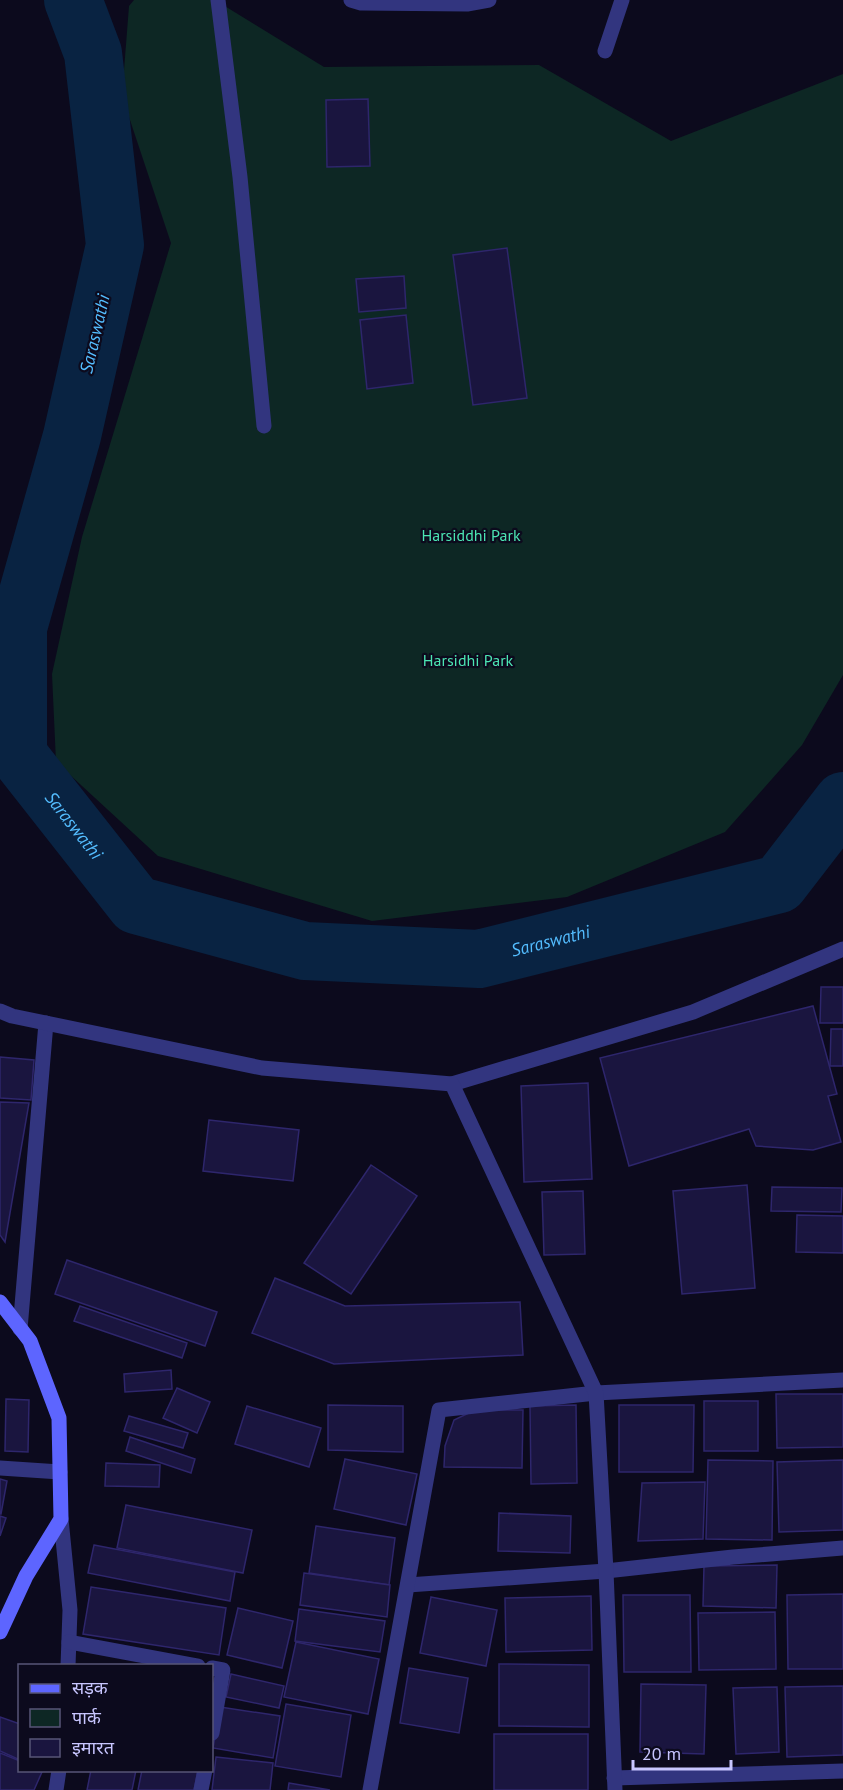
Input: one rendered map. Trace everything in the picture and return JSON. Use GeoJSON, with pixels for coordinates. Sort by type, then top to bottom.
{"type":"FeatureCollection","features":[{"type":"Feature","properties":{"kind":"main road"},"geometry":{"type":"LineString","coordinates":[[0,1302],[30,1341],[59,1418],[61,1519],[26,1576],[0,1632]]}},
{"type":"Feature","properties":{"kind":"street"},"geometry":{"type":"LineString","coordinates":[[218,0],[240,177],[264,426]]}},
{"type":"Feature","properties":{"kind":"street"},"geometry":{"type":"LineString","coordinates":[[351,0],[361,3],[467,4],[489,0]]}},
{"type":"Feature","properties":{"kind":"street"},"geometry":{"type":"LineString","coordinates":[[605,51],[622,0]]}},
{"type":"Feature","properties":{"kind":"street"},"geometry":{"type":"LineString","coordinates":[[0,1011],[12,1016],[262,1068],[452,1084],[693,1012],[843,949]]}},
{"type":"Feature","properties":{"kind":"street"},"geometry":{"type":"LineString","coordinates":[[21,1329],[46,1023]]}},
{"type":"Feature","properties":{"kind":"street"},"geometry":{"type":"LineString","coordinates":[[452,1084],[596,1394],[606,1570],[614,1784],[843,1772]]}},
{"type":"Feature","properties":{"kind":"street"},"geometry":{"type":"LineString","coordinates":[[370,1790],[440,1410],[596,1394],[843,1380]]}},
{"type":"Feature","properties":{"kind":"street"},"geometry":{"type":"LineString","coordinates":[[0,1468],[60,1472]]}},
{"type":"Feature","properties":{"kind":"street"},"geometry":{"type":"LineString","coordinates":[[61,1519],[69,1599],[68,1664]]}},
{"type":"Feature","properties":{"kind":"street"},"geometry":{"type":"LineString","coordinates":[[408,1585],[606,1570],[843,1548]]}},
{"type":"Feature","properties":{"kind":"street"},"geometry":{"type":"LineString","coordinates":[[69,1642],[192,1664]]}},
{"type":"Feature","properties":{"kind":"street"},"geometry":{"type":"LineString","coordinates":[[213,1668],[223,1670],[213,1727]]}},
{"type":"Feature","properties":{"kind":"street"},"geometry":{"type":"LineString","coordinates":[[56,1790],[59,1772]]}},
{"type":"Feature","properties":{"kind":"street"},"geometry":{"type":"LineString","coordinates":[[201,1790],[205,1772]]}},
{"type":"Feature","properties":{"kind":"green space","name":"Harsiddhi Park"},"geometry":{"type":"Polygon","coordinates":[[[134,0],[215,0],[324,67],[539,65],[671,141],[843,74],[843,675],[802,745],[725,832],[567,897],[372,921],[158,856],[56,762],[52,674],[82,537],[171,243],[122,96],[129,6],[134,0]]]}},
{"type":"Feature","properties":{"kind":"building"},"geometry":{"type":"Polygon","coordinates":[[[368,99],[370,166],[327,167],[326,100],[368,99]]]}},
{"type":"Feature","properties":{"kind":"building"},"geometry":{"type":"Polygon","coordinates":[[[507,248],[527,398],[473,405],[453,255],[507,248]]]}},
{"type":"Feature","properties":{"kind":"building"},"geometry":{"type":"Polygon","coordinates":[[[404,276],[406,308],[359,312],[356,279],[404,276]]]}},
{"type":"Feature","properties":{"kind":"building"},"geometry":{"type":"Polygon","coordinates":[[[406,315],[413,383],[367,389],[360,320],[406,315]]]}},
{"type":"Feature","properties":{"kind":"building"},"geometry":{"type":"Polygon","coordinates":[[[821,987],[843,987],[843,1023],[820,1023],[821,987]]]}},
{"type":"Feature","properties":{"kind":"building"},"geometry":{"type":"Polygon","coordinates":[[[813,1006],[837,1094],[828,1096],[841,1142],[813,1150],[756,1146],[749,1129],[629,1166],[600,1058],[813,1006]]]}},
{"type":"Feature","properties":{"kind":"building"},"geometry":{"type":"Polygon","coordinates":[[[831,1029],[843,1029],[843,1066],[830,1066],[831,1029]]]}},
{"type":"Feature","properties":{"kind":"building"},"geometry":{"type":"Polygon","coordinates":[[[0,1057],[34,1060],[31,1100],[0,1098],[0,1057]]]}},
{"type":"Feature","properties":{"kind":"building"},"geometry":{"type":"Polygon","coordinates":[[[588,1083],[592,1179],[524,1182],[521,1086],[588,1083]]]}},
{"type":"Feature","properties":{"kind":"building"},"geometry":{"type":"Polygon","coordinates":[[[0,1102],[29,1103],[5,1242],[0,1235],[0,1102]]]}},
{"type":"Feature","properties":{"kind":"building"},"geometry":{"type":"Polygon","coordinates":[[[209,1120],[299,1130],[293,1181],[203,1171],[209,1120]]]}},
{"type":"Feature","properties":{"kind":"building"},"geometry":{"type":"Polygon","coordinates":[[[371,1165],[417,1196],[351,1294],[304,1263],[371,1165]]]}},
{"type":"Feature","properties":{"kind":"building"},"geometry":{"type":"Polygon","coordinates":[[[747,1185],[755,1288],[682,1294],[673,1191],[747,1185]]]}},
{"type":"Feature","properties":{"kind":"building"},"geometry":{"type":"Polygon","coordinates":[[[772,1187],[842,1188],[841,1212],[771,1211],[772,1187]]]}},
{"type":"Feature","properties":{"kind":"building"},"geometry":{"type":"Polygon","coordinates":[[[583,1191],[585,1254],[544,1255],[542,1192],[583,1191]]]}},
{"type":"Feature","properties":{"kind":"building"},"geometry":{"type":"Polygon","coordinates":[[[797,1215],[843,1216],[843,1253],[796,1252],[797,1215]]]}},
{"type":"Feature","properties":{"kind":"building"},"geometry":{"type":"Polygon","coordinates":[[[67,1260],[217,1312],[205,1346],[55,1294],[67,1260]]]}},
{"type":"Feature","properties":{"kind":"building"},"geometry":{"type":"Polygon","coordinates":[[[275,1278],[345,1306],[520,1302],[523,1355],[334,1364],[252,1333],[275,1278]]]}},
{"type":"Feature","properties":{"kind":"building"},"geometry":{"type":"Polygon","coordinates":[[[80,1306],[187,1343],[182,1358],[74,1321],[80,1306]]]}},
{"type":"Feature","properties":{"kind":"building"},"geometry":{"type":"Polygon","coordinates":[[[171,1370],[172,1389],[125,1392],[124,1374],[171,1370]]]}},
{"type":"Feature","properties":{"kind":"building"},"geometry":{"type":"Polygon","coordinates":[[[177,1388],[210,1402],[197,1433],[163,1418],[177,1388]]]}},
{"type":"Feature","properties":{"kind":"building"},"geometry":{"type":"Polygon","coordinates":[[[776,1394],[843,1394],[843,1447],[777,1448],[776,1394]]]}},
{"type":"Feature","properties":{"kind":"building"},"geometry":{"type":"Polygon","coordinates":[[[6,1399],[29,1400],[28,1452],[5,1451],[6,1399]]]}},
{"type":"Feature","properties":{"kind":"building"},"geometry":{"type":"Polygon","coordinates":[[[704,1401],[758,1401],[758,1451],[704,1451],[704,1401]]]}},
{"type":"Feature","properties":{"kind":"building"},"geometry":{"type":"Polygon","coordinates":[[[328,1405],[403,1406],[403,1452],[328,1450],[328,1405]]]}},
{"type":"Feature","properties":{"kind":"building"},"geometry":{"type":"Polygon","coordinates":[[[576,1405],[577,1483],[531,1484],[530,1406],[576,1405]]]}},
{"type":"Feature","properties":{"kind":"building"},"geometry":{"type":"Polygon","coordinates":[[[619,1405],[694,1405],[693,1472],[619,1472],[619,1405]]]}},
{"type":"Feature","properties":{"kind":"building"},"geometry":{"type":"Polygon","coordinates":[[[247,1406],[321,1428],[309,1467],[235,1444],[247,1406]]]}},
{"type":"Feature","properties":{"kind":"building"},"geometry":{"type":"Polygon","coordinates":[[[475,1410],[523,1410],[522,1468],[444,1467],[445,1446],[454,1420],[475,1410]]]}},
{"type":"Feature","properties":{"kind":"building"},"geometry":{"type":"Polygon","coordinates":[[[129,1416],[188,1433],[183,1448],[124,1431],[129,1416]]]}},
{"type":"Feature","properties":{"kind":"building"},"geometry":{"type":"Polygon","coordinates":[[[130,1437],[195,1459],[191,1473],[126,1451],[130,1437]]]}},
{"type":"Feature","properties":{"kind":"building"},"geometry":{"type":"Polygon","coordinates":[[[345,1459],[417,1474],[406,1525],[334,1509],[345,1459]]]}},
{"type":"Feature","properties":{"kind":"building"},"geometry":{"type":"Polygon","coordinates":[[[708,1460],[773,1461],[772,1540],[706,1539],[708,1460]]]}},
{"type":"Feature","properties":{"kind":"building"},"geometry":{"type":"Polygon","coordinates":[[[843,1460],[843,1530],[779,1532],[777,1462],[843,1460]]]}},
{"type":"Feature","properties":{"kind":"building"},"geometry":{"type":"Polygon","coordinates":[[[106,1463],[160,1465],[159,1487],[105,1486],[106,1463]]]}},
{"type":"Feature","properties":{"kind":"building"},"geometry":{"type":"Polygon","coordinates":[[[0,1479],[7,1481],[1,1514],[0,1514],[0,1479]]]}},
{"type":"Feature","properties":{"kind":"building"},"geometry":{"type":"Polygon","coordinates":[[[705,1482],[703,1539],[638,1541],[642,1483],[705,1482]]]}},
{"type":"Feature","properties":{"kind":"building"},"geometry":{"type":"Polygon","coordinates":[[[126,1505],[252,1530],[243,1573],[117,1548],[126,1505]]]}},
{"type":"Feature","properties":{"kind":"building"},"geometry":{"type":"Polygon","coordinates":[[[499,1513],[571,1516],[570,1553],[498,1551],[499,1513]]]}},
{"type":"Feature","properties":{"kind":"building"},"geometry":{"type":"Polygon","coordinates":[[[0,1516],[6,1518],[0,1536],[0,1516]]]}},
{"type":"Feature","properties":{"kind":"building"},"geometry":{"type":"Polygon","coordinates":[[[316,1526],[395,1538],[389,1585],[309,1573],[316,1526]]]}},
{"type":"Feature","properties":{"kind":"building"},"geometry":{"type":"Polygon","coordinates":[[[94,1545],[235,1572],[230,1601],[88,1573],[94,1545]]]}},
{"type":"Feature","properties":{"kind":"building"},"geometry":{"type":"Polygon","coordinates":[[[777,1565],[776,1608],[703,1606],[704,1566],[777,1565]]]}},
{"type":"Feature","properties":{"kind":"building"},"geometry":{"type":"Polygon","coordinates":[[[304,1573],[390,1585],[387,1617],[300,1605],[304,1573]]]}},
{"type":"Feature","properties":{"kind":"building"},"geometry":{"type":"Polygon","coordinates":[[[91,1587],[226,1608],[219,1655],[83,1634],[91,1587]]]}},
{"type":"Feature","properties":{"kind":"building"},"geometry":{"type":"Polygon","coordinates":[[[843,1594],[843,1669],[788,1669],[787,1595],[843,1594]]]}},
{"type":"Feature","properties":{"kind":"building"},"geometry":{"type":"Polygon","coordinates":[[[623,1595],[690,1595],[691,1672],[624,1672],[623,1595]]]}},
{"type":"Feature","properties":{"kind":"building"},"geometry":{"type":"Polygon","coordinates":[[[591,1596],[592,1650],[506,1652],[505,1598],[591,1596]]]}},
{"type":"Feature","properties":{"kind":"building"},"geometry":{"type":"Polygon","coordinates":[[[431,1597],[497,1610],[486,1666],[420,1653],[431,1597]]]}},
{"type":"Feature","properties":{"kind":"building"},"geometry":{"type":"Polygon","coordinates":[[[238,1608],[293,1621],[282,1668],[227,1655],[238,1608]]]}},
{"type":"Feature","properties":{"kind":"building"},"geometry":{"type":"Polygon","coordinates":[[[299,1609],[385,1621],[380,1652],[295,1641],[299,1609]]]}},
{"type":"Feature","properties":{"kind":"building"},"geometry":{"type":"Polygon","coordinates":[[[775,1612],[776,1669],[699,1670],[698,1613],[775,1612]]]}},
{"type":"Feature","properties":{"kind":"building"},"geometry":{"type":"Polygon","coordinates":[[[296,1642],[379,1659],[368,1714],[284,1697],[296,1642]]]}},
{"type":"Feature","properties":{"kind":"building"},"geometry":{"type":"Polygon","coordinates":[[[499,1664],[589,1665],[589,1727],[499,1726],[499,1664]]]}},
{"type":"Feature","properties":{"kind":"building"},"geometry":{"type":"Polygon","coordinates":[[[409,1668],[468,1678],[459,1733],[400,1723],[409,1668]]]}},
{"type":"Feature","properties":{"kind":"building"},"geometry":{"type":"Polygon","coordinates":[[[231,1674],[284,1686],[279,1708],[226,1697],[231,1674]]]}},
{"type":"Feature","properties":{"kind":"building"},"geometry":{"type":"Polygon","coordinates":[[[641,1684],[706,1685],[704,1754],[640,1752],[641,1684]]]}},
{"type":"Feature","properties":{"kind":"building"},"geometry":{"type":"Polygon","coordinates":[[[843,1686],[843,1755],[787,1757],[785,1687],[843,1686]]]}},
{"type":"Feature","properties":{"kind":"building"},"geometry":{"type":"Polygon","coordinates":[[[777,1687],[779,1752],[736,1754],[733,1688],[777,1687]]]}},
{"type":"Feature","properties":{"kind":"building"},"geometry":{"type":"Polygon","coordinates":[[[286,1704],[351,1715],[341,1777],[275,1766],[286,1704]]]}},
{"type":"Feature","properties":{"kind":"building"},"geometry":{"type":"Polygon","coordinates":[[[220,1707],[280,1716],[273,1758],[213,1748],[220,1707]]]}},
{"type":"Feature","properties":{"kind":"building"},"geometry":{"type":"Polygon","coordinates":[[[0,1717],[18,1723],[18,1759],[0,1751],[0,1717]]]}},
{"type":"Feature","properties":{"kind":"building"},"geometry":{"type":"Polygon","coordinates":[[[494,1734],[588,1734],[588,1790],[494,1790],[494,1734]]]}},
{"type":"Feature","properties":{"kind":"building"},"geometry":{"type":"Polygon","coordinates":[[[0,1753],[18,1760],[18,1772],[42,1772],[34,1790],[0,1790],[0,1753]]]}},
{"type":"Feature","properties":{"kind":"building"},"geometry":{"type":"Polygon","coordinates":[[[216,1757],[273,1763],[270,1790],[212,1790],[216,1757]]]}},
{"type":"Feature","properties":{"kind":"building"},"geometry":{"type":"Polygon","coordinates":[[[91,1772],[136,1772],[132,1790],[87,1790],[91,1772]]]}},
{"type":"Feature","properties":{"kind":"building"},"geometry":{"type":"Polygon","coordinates":[[[142,1772],[198,1772],[194,1790],[138,1790],[142,1772]]]}},
{"type":"Feature","properties":{"kind":"building"},"geometry":{"type":"Polygon","coordinates":[[[289,1783],[330,1790],[288,1790],[289,1783]]]}},
{"type":"Feature","properties":{"kind":"waterway","name":"Saraswathi"},"geometry":{"type":"LineString","coordinates":[[73,0],[93,53],[115,245],[72,436],[18,628],[18,755],[136,905],[305,951],[479,959],[779,884],[843,801]]}},
{"type":"Feature","properties":{"kind":"park label","name":"Harsidhi Park"},"geometry":{"type":"Point","coordinates":[468,660]}}]}
